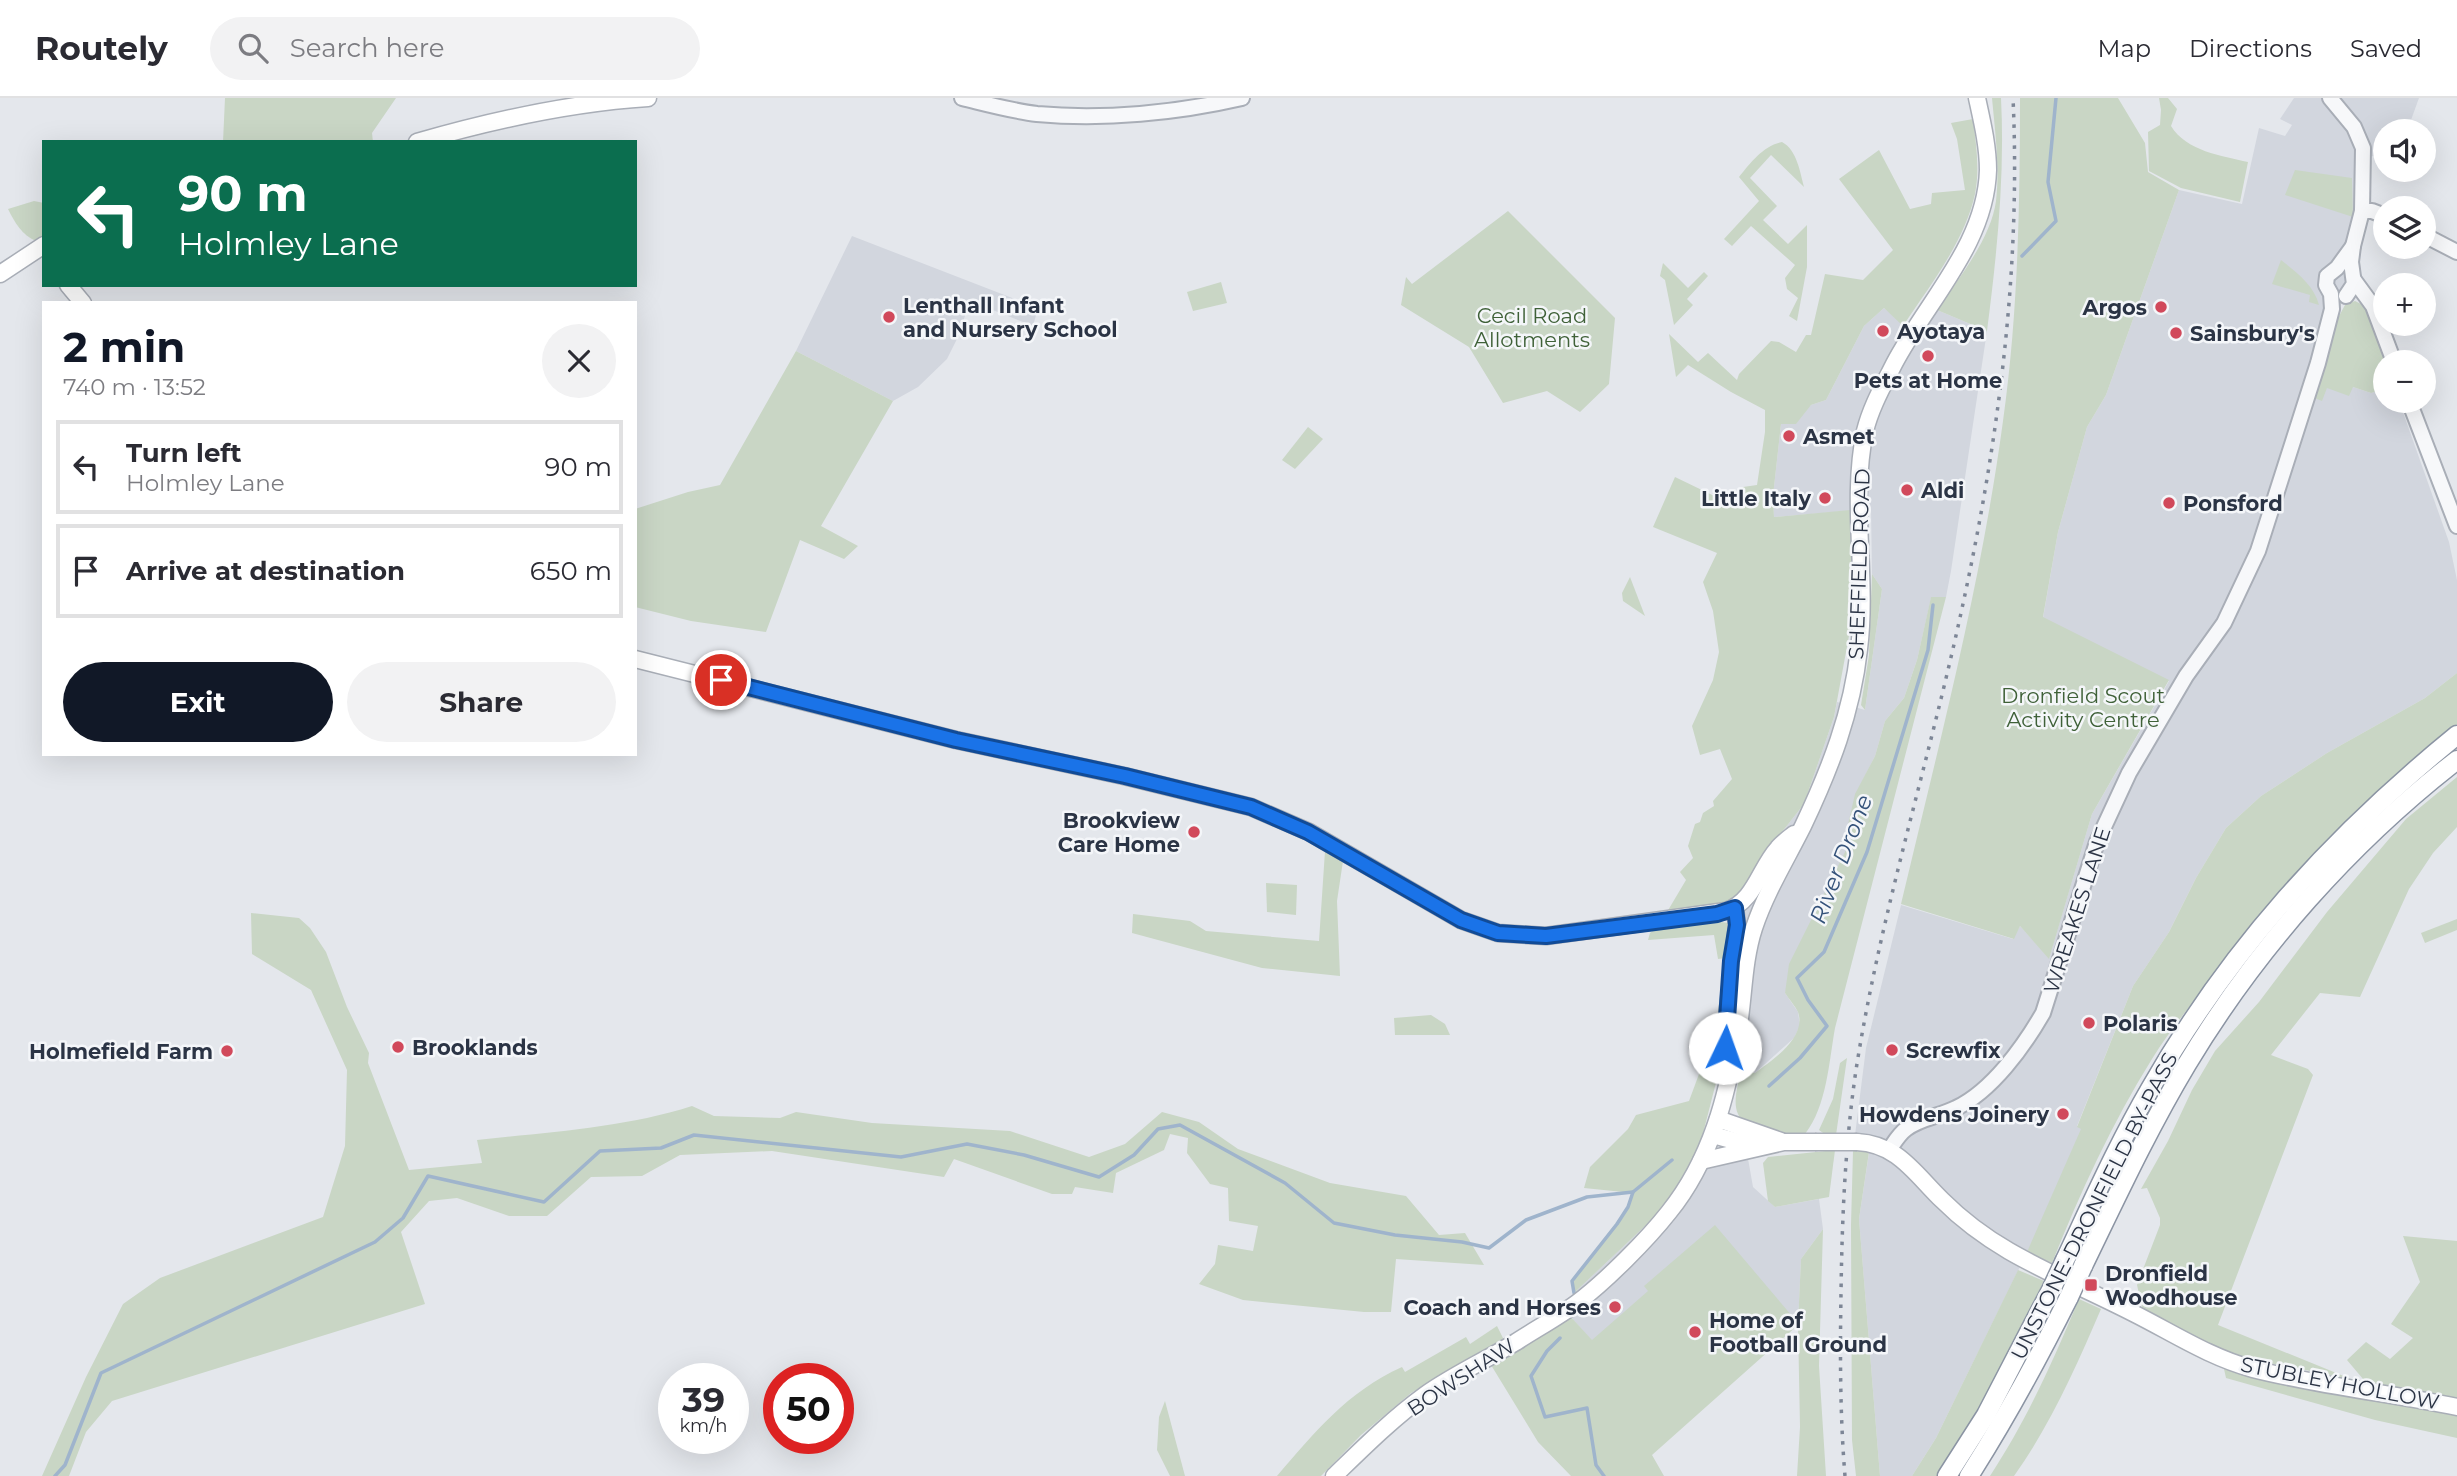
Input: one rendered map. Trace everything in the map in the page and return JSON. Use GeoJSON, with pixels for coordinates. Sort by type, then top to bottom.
{"type":"FeatureCollection","features":[{"type":"Feature","properties":{"kind":"highway","name":"UNSTONE-DRONFIELD BY-PASS"},"geometry":{"type":"LineString","coordinates":[[1947,1476],[1986,1415],[2149,1090],[2211,993],[2277,906],[2337,842],[2404,779],[2457,735]]}},
{"type":"Feature","properties":{"kind":"highway","name":"UNSTONE-DRONFIELD BY-PASS"},"geometry":{"type":"LineString","coordinates":[[1969,1476],[2029,1376],[2157,1117],[2188,1062],[2233,995],[2297,912],[2346,859],[2389,817],[2457,760]]}},
{"type":"Feature","properties":{"kind":"main road"},"geometry":{"type":"LineString","coordinates":[[425,140],[522,115],[648,98]]}},
{"type":"Feature","properties":{"kind":"main road","name":"SHEFFIELD ROAD"},"geometry":{"type":"LineString","coordinates":[[1562,1313],[1594,1290],[1668,1214],[1687,1188],[1715,1127],[1738,1031],[1747,953],[1756,923],[1835,757],[1847,718],[1862,612],[1860,488],[1863,450],[1871,412],[1907,339],[1966,248],[1981,214],[1988,169],[1983,122],[1977,98]]}},
{"type":"Feature","properties":{"kind":"main road"},"geometry":{"type":"LineString","coordinates":[[0,274],[42,251]]}},
{"type":"Feature","properties":{"kind":"main road"},"geometry":{"type":"LineString","coordinates":[[70,287],[81,301]]}},
{"type":"Feature","properties":{"kind":"main road"},"geometry":{"type":"LineString","coordinates":[[637,660],[944,737],[1125,776],[1251,807],[1308,832],[1461,920],[1498,933],[1546,936],[1717,914],[1735,908],[1747,899],[1778,847],[1802,828]]}},
{"type":"Feature","properties":{"kind":"main road"},"geometry":{"type":"LineString","coordinates":[[1730,1066],[1725,1037],[1737,925],[1735,908]]}},
{"type":"Feature","properties":{"kind":"main road","name":"STUBLEY HOLLOW"},"geometry":{"type":"LineString","coordinates":[[1715,1127],[1784,1142]]}},
{"type":"Feature","properties":{"kind":"main road","name":"STUBLEY HOLLOW"},"geometry":{"type":"LineString","coordinates":[[1715,1127],[1736,1143],[1759,1147]]}},
{"type":"Feature","properties":{"kind":"main road","name":"STUBLEY HOLLOW"},"geometry":{"type":"LineString","coordinates":[[1701,1161],[1784,1142],[1876,1143],[1907,1164],[1968,1224],[2008,1251],[2134,1313],[2211,1355],[2300,1379],[2457,1407]]}},
{"type":"Feature","properties":{"kind":"main road","name":"BOWSHAW"},"geometry":{"type":"LineString","coordinates":[[1334,1476],[1428,1393],[1562,1313]]}},
{"type":"Feature","properties":{"kind":"street"},"geometry":{"type":"LineString","coordinates":[[962,98],[1026,112],[1070,116],[1156,112],[1242,98]]}},
{"type":"Feature","properties":{"kind":"street","name":"WREAKES LANE"},"geometry":{"type":"LineString","coordinates":[[1889,1150],[1905,1129],[1957,1108],[1979,1093],[2009,1063],[2030,1036],[2043,1013],[2097,842],[2129,773],[2186,676],[2224,623],[2258,551],[2338,299],[2353,289],[2353,246],[2362,211],[2363,148],[2354,127],[2330,98]]}},
{"type":"Feature","properties":{"kind":"street"},"geometry":{"type":"LineString","coordinates":[[2362,211],[2373,213]]}},
{"type":"Feature","properties":{"kind":"street"},"geometry":{"type":"LineString","coordinates":[[2436,241],[2457,252]]}},
{"type":"Feature","properties":{"kind":"street","name":"WREAKES LANE"},"geometry":{"type":"LineString","coordinates":[[2338,299],[2327,289],[2326,280],[2353,246]]}},
{"type":"Feature","properties":{"kind":"street"},"geometry":{"type":"LineString","coordinates":[[2337,268],[2346,269],[2354,277],[2373,306],[2390,350]]}},
{"type":"Feature","properties":{"kind":"street"},"geometry":{"type":"LineString","coordinates":[[2338,299],[2366,296]]}},
{"type":"Feature","properties":{"kind":"street"},"geometry":{"type":"LineString","coordinates":[[2414,413],[2457,526]]}},
{"type":"Feature","properties":{"kind":"shaded area"},"geometry":{"type":"Polygon","coordinates":[[[2294,98],[2419,98],[2411,119],[2373,119],[2373,156],[2369,156],[2338,318],[2312,397],[2327,388],[2353,387],[2373,392],[2373,413],[2403,413],[2449,542],[2457,580],[2457,673],[2425,698],[2327,753],[2261,796],[2226,828],[2196,878],[2169,932],[2133,986],[2077,1126],[2082,1129],[2066,1167],[1936,1438],[1912,1476],[1880,1476],[1859,1219],[1869,1153],[1853,1151],[1866,1048],[1901,905],[2013,939],[2020,926],[2049,958],[2092,814],[2169,681],[2043,618],[2058,532],[2087,427],[2106,395],[2179,190],[2242,204],[2259,128],[2285,136],[2292,125],[2280,119],[2294,98]]]}},
{"type":"Feature","properties":{"kind":"shaded area","name":"Lenthall Infant and Nursery School"},"geometry":{"type":"Polygon","coordinates":[[[852,236],[1038,308],[1033,326],[975,303],[968,306],[959,335],[947,359],[918,387],[893,401],[796,351],[852,236]]]}},
{"type":"Feature","properties":{"kind":"shaded area"},"geometry":{"type":"Polygon","coordinates":[[[1884,308],[1919,338],[1937,310],[1987,331],[1951,571],[1946,597],[1931,598],[1917,660],[1904,698],[1885,721],[1875,756],[1856,794],[1854,834],[1785,993],[1798,1012],[1800,1026],[1794,1038],[1755,1073],[1722,1059],[1722,984],[1726,958],[1745,893],[1767,851],[1804,804],[1837,702],[1865,710],[1882,589],[1872,574],[1871,509],[1774,517],[1773,496],[1781,424],[1811,405],[1826,400],[1864,326],[1884,308]]]}},
{"type":"Feature","properties":{"kind":"shaded area"},"geometry":{"type":"Polygon","coordinates":[[[1747,1153],[1753,1187],[1775,1207],[1819,1199],[1823,1229],[1801,1259],[1798,1324],[1592,1341],[1570,1316],[1574,1293],[1662,1210],[1697,1157],[1747,1153]]]}},
{"type":"Feature","properties":{"kind":"green space"},"geometry":{"type":"Polygon","coordinates":[[[225,98],[396,98],[372,133],[373,140],[223,140],[225,98]]]}},
{"type":"Feature","properties":{"kind":"green space"},"geometry":{"type":"Polygon","coordinates":[[[1992,98],[2001,98],[2002,156],[1997,244],[1987,331],[1937,310],[1973,258],[1993,215],[1996,201],[1997,149],[1992,98]]]}},
{"type":"Feature","properties":{"kind":"green space","name":"Dronfield Scout Activity Centre"},"geometry":{"type":"Polygon","coordinates":[[[2020,98],[2118,98],[2145,143],[2148,172],[2179,190],[2106,395],[2087,427],[2058,532],[2043,617],[2169,680],[2092,814],[2049,959],[2020,926],[2014,939],[1901,904],[1971,604],[1994,482],[2012,341],[2017,260],[2020,98]]]}},
{"type":"Feature","properties":{"kind":"green space"},"geometry":{"type":"Polygon","coordinates":[[[2159,98],[2168,98],[2177,109],[2171,126],[2186,141],[2205,151],[2248,162],[2240,202],[2181,188],[2149,171],[2148,132],[2160,125],[2159,98]]]}},
{"type":"Feature","properties":{"kind":"green space"},"geometry":{"type":"Polygon","coordinates":[[[1973,119],[1977,166],[1975,194],[1963,230],[1945,263],[1903,326],[1884,308],[1864,326],[1826,400],[1811,405],[1796,424],[1781,424],[1773,496],[1774,517],[1850,510],[1853,614],[1834,717],[1804,804],[1767,851],[1745,893],[1712,908],[1667,912],[1686,880],[1680,872],[1693,858],[1688,846],[1695,824],[1700,822],[1703,813],[1714,806],[1713,801],[1732,779],[1720,749],[1700,755],[1692,726],[1713,680],[1719,652],[1713,611],[1703,582],[1717,553],[1653,527],[1675,477],[1735,506],[1743,487],[1757,485],[1765,432],[1765,410],[1688,365],[1676,377],[1669,334],[1698,362],[1708,353],[1737,380],[1739,374],[1771,341],[1779,342],[1796,352],[1806,335],[1811,335],[1825,274],[1863,280],[1893,250],[1839,179],[1879,150],[1910,209],[1931,204],[1932,193],[1965,190],[1957,139],[1951,123],[1973,119]]]}},
{"type":"Feature","properties":{"kind":"green space"},"geometry":{"type":"Polygon","coordinates":[[[1782,142],[1794,156],[1804,187],[1771,155],[1750,178],[1777,206],[1763,220],[1788,244],[1807,225],[1807,267],[1797,321],[1789,316],[1798,298],[1787,289],[1785,278],[1795,265],[1751,226],[1732,246],[1724,239],[1759,201],[1739,177],[1763,151],[1782,142]]]}},
{"type":"Feature","properties":{"kind":"green space"},"geometry":{"type":"Polygon","coordinates":[[[2295,170],[2352,178],[2353,217],[2285,195],[2295,170]]]}},
{"type":"Feature","properties":{"kind":"green space"},"geometry":{"type":"Polygon","coordinates":[[[34,201],[42,203],[42,239],[36,241],[19,228],[8,209],[34,201]]]}},
{"type":"Feature","properties":{"kind":"green space","name":"Cecil Road Allotments"},"geometry":{"type":"Polygon","coordinates":[[[1508,211],[1615,318],[1609,384],[1580,412],[1547,391],[1503,403],[1469,347],[1401,305],[1406,277],[1412,284],[1508,211]]]}},
{"type":"Feature","properties":{"kind":"green space"},"geometry":{"type":"Polygon","coordinates":[[[2281,260],[2309,285],[2319,305],[2309,302],[2310,295],[2272,284],[2281,260]]]}},
{"type":"Feature","properties":{"kind":"green space"},"geometry":{"type":"Polygon","coordinates":[[[1663,263],[1688,288],[1704,272],[1708,276],[1687,299],[1693,305],[1674,325],[1665,280],[1660,276],[1663,263]]]}},
{"type":"Feature","properties":{"kind":"green space"},"geometry":{"type":"Polygon","coordinates":[[[1221,282],[1227,303],[1193,311],[1187,292],[1221,282]]]}},
{"type":"Feature","properties":{"kind":"green space"},"geometry":{"type":"Polygon","coordinates":[[[2355,301],[2369,312],[2373,336],[2377,336],[2382,350],[2373,350],[2373,392],[2353,387],[2349,396],[2327,388],[2322,401],[2312,397],[2338,318],[2345,305],[2355,301]]]}},
{"type":"Feature","properties":{"kind":"green space"},"geometry":{"type":"Polygon","coordinates":[[[796,351],[893,401],[821,526],[858,546],[844,559],[800,540],[766,632],[691,621],[637,608],[637,508],[720,485],[796,351]]]}},
{"type":"Feature","properties":{"kind":"green space"},"geometry":{"type":"Polygon","coordinates":[[[1308,427],[1323,439],[1295,469],[1282,460],[1308,427]]]}},
{"type":"Feature","properties":{"kind":"green space"},"geometry":{"type":"Polygon","coordinates":[[[1872,574],[1882,589],[1865,710],[1861,705],[1869,655],[1872,574]]]}},
{"type":"Feature","properties":{"kind":"green space"},"geometry":{"type":"Polygon","coordinates":[[[1630,577],[1645,616],[1623,601],[1622,593],[1630,577]]]}},
{"type":"Feature","properties":{"kind":"green space"},"geometry":{"type":"Polygon","coordinates":[[[1931,597],[1946,597],[1835,1028],[1823,1097],[1805,1134],[1778,1134],[1758,1129],[1742,1120],[1736,1109],[1741,1069],[1755,1073],[1786,1047],[1797,1031],[1798,1012],[1785,993],[1789,964],[1854,834],[1847,829],[1855,794],[1875,756],[1885,721],[1904,698],[1917,660],[1931,597]]]}},
{"type":"Feature","properties":{"kind":"green space"},"geometry":{"type":"Polygon","coordinates":[[[2457,673],[2457,724],[2392,780],[2330,840],[2245,936],[2175,1025],[2137,1083],[2098,1159],[2052,1263],[2027,1252],[2081,1129],[2077,1127],[2133,986],[2169,932],[2196,878],[2226,828],[2261,796],[2327,753],[2425,698],[2457,673]]]}},
{"type":"Feature","properties":{"kind":"green space"},"geometry":{"type":"Polygon","coordinates":[[[2457,777],[2457,827],[2433,853],[2409,889],[2360,997],[2320,993],[2271,1055],[2308,1069],[2313,1075],[2218,1325],[2351,1379],[2228,1355],[2143,1311],[2137,1285],[2160,1225],[2160,1218],[2147,1188],[2141,1189],[2215,1051],[2259,1002],[2327,912],[2406,819],[2457,777]]]}},
{"type":"Feature","properties":{"kind":"green space"},"geometry":{"type":"Polygon","coordinates":[[[1325,851],[1343,861],[1337,901],[1340,976],[1262,968],[1132,933],[1133,914],[1190,921],[1206,931],[1319,941],[1325,851]]]}},
{"type":"Feature","properties":{"kind":"green space"},"geometry":{"type":"Polygon","coordinates":[[[1266,883],[1297,885],[1296,915],[1267,912],[1266,883]]]}},
{"type":"Feature","properties":{"kind":"green space"},"geometry":{"type":"Polygon","coordinates":[[[251,913],[299,918],[310,928],[326,952],[347,1007],[369,1053],[368,1063],[409,1170],[482,1163],[477,1140],[613,1124],[692,1106],[714,1116],[780,1118],[796,1112],[872,1123],[1010,1131],[1089,1157],[1125,1144],[1162,1112],[1199,1122],[1238,1149],[1330,1183],[1406,1196],[1439,1235],[1465,1233],[1484,1265],[1396,1259],[1391,1312],[1364,1312],[1243,1300],[1199,1284],[1215,1264],[1218,1245],[1253,1251],[1258,1226],[1229,1221],[1228,1188],[1210,1184],[1187,1153],[1188,1138],[1170,1134],[1164,1150],[1116,1173],[1113,1193],[1075,1187],[1072,1194],[1052,1194],[954,1159],[944,1177],[772,1151],[680,1155],[642,1176],[591,1177],[547,1216],[509,1216],[457,1198],[429,1201],[401,1232],[425,1304],[112,1401],[86,1432],[69,1476],[42,1476],[86,1377],[123,1304],[160,1278],[323,1217],[345,1146],[347,1070],[311,990],[252,954],[251,913]]]}},
{"type":"Feature","properties":{"kind":"green space"},"geometry":{"type":"Polygon","coordinates":[[[2457,919],[2457,930],[2425,943],[2421,933],[2457,919]]]}},
{"type":"Feature","properties":{"kind":"green space"},"geometry":{"type":"Polygon","coordinates":[[[1729,923],[1731,928],[1726,958],[1718,959],[1714,935],[1648,940],[1650,933],[1656,928],[1729,923]]]}},
{"type":"Feature","properties":{"kind":"green space"},"geometry":{"type":"Polygon","coordinates":[[[1722,984],[1722,1059],[1697,1157],[1686,1178],[1662,1210],[1574,1293],[1572,1281],[1628,1207],[1633,1193],[1584,1188],[1590,1167],[1628,1129],[1636,1115],[1689,1101],[1715,1031],[1722,984]]]}},
{"type":"Feature","properties":{"kind":"green space"},"geometry":{"type":"Polygon","coordinates":[[[1431,1015],[1445,1024],[1450,1035],[1395,1035],[1394,1018],[1431,1015]]]}},
{"type":"Feature","properties":{"kind":"green space"},"geometry":{"type":"Polygon","coordinates":[[[1847,1058],[1836,1135],[1826,1135],[1819,1130],[1833,1099],[1840,1063],[1847,1058]]]}},
{"type":"Feature","properties":{"kind":"green space"},"geometry":{"type":"Polygon","coordinates":[[[1835,1150],[1829,1197],[1775,1207],[1768,1201],[1763,1163],[1768,1157],[1835,1150]]]}},
{"type":"Feature","properties":{"kind":"green space"},"geometry":{"type":"Polygon","coordinates":[[[1853,1151],[1869,1152],[1859,1219],[1880,1476],[1856,1476],[1852,1440],[1853,1151]]]}},
{"type":"Feature","properties":{"kind":"green space"},"geometry":{"type":"Polygon","coordinates":[[[1715,1225],[1798,1323],[1801,1259],[1823,1229],[1819,1366],[1826,1476],[1797,1476],[1800,1427],[1798,1325],[1652,1455],[1664,1476],[1571,1476],[1538,1442],[1491,1365],[1570,1316],[1592,1340],[1648,1291],[1644,1286],[1715,1225]]]}},
{"type":"Feature","properties":{"kind":"green space"},"geometry":{"type":"Polygon","coordinates":[[[2403,1236],[2457,1241],[2457,1405],[2377,1388],[2363,1379],[2347,1360],[2366,1342],[2390,1359],[2413,1338],[2391,1324],[2420,1282],[2403,1236]]]}},
{"type":"Feature","properties":{"kind":"green space"},"geometry":{"type":"Polygon","coordinates":[[[2018,1270],[2044,1281],[1985,1399],[1937,1476],[1912,1476],[1936,1438],[2018,1270]]]}},
{"type":"Feature","properties":{"kind":"green space"},"geometry":{"type":"Polygon","coordinates":[[[2079,1299],[2101,1309],[2062,1395],[2014,1476],[1990,1476],[2039,1390],[2079,1299]]]}},
{"type":"Feature","properties":{"kind":"green space"},"geometry":{"type":"Polygon","coordinates":[[[1497,1326],[1504,1340],[1411,1393],[1361,1435],[1321,1476],[1277,1476],[1333,1414],[1365,1388],[1402,1367],[1405,1372],[1466,1337],[1470,1344],[1497,1326]]]}},
{"type":"Feature","properties":{"kind":"green space"},"geometry":{"type":"Polygon","coordinates":[[[2224,1369],[2457,1415],[2457,1438],[2375,1420],[2226,1378],[2224,1369]]]}},
{"type":"Feature","properties":{"kind":"green space"},"geometry":{"type":"Polygon","coordinates":[[[1165,1401],[1185,1476],[1170,1476],[1157,1450],[1159,1417],[1165,1401]]]}},
{"type":"Feature","properties":{"kind":"waterway","name":"River Drone"},"geometry":{"type":"LineString","coordinates":[[2022,256],[2056,221],[2048,182],[2056,98]]}},
{"type":"Feature","properties":{"kind":"waterway","name":"River Drone"},"geometry":{"type":"LineString","coordinates":[[1769,1086],[1800,1058],[1827,1026],[1808,1000],[1797,978],[1824,952],[1867,852],[1928,650],[1933,605]]}},
{"type":"Feature","properties":{"kind":"waterway"},"geometry":{"type":"LineString","coordinates":[[55,1476],[65,1465],[101,1373],[375,1242],[403,1218],[428,1176],[544,1202],[600,1151],[661,1148],[694,1135],[901,1157],[967,1144],[1024,1155],[1099,1177],[1134,1155],[1158,1129],[1180,1125],[1285,1183],[1334,1223],[1395,1235],[1462,1242],[1489,1248],[1526,1220],[1587,1197],[1633,1192]]}},
{"type":"Feature","properties":{"kind":"waterway","name":"River Drone"},"geometry":{"type":"LineString","coordinates":[[1574,1293],[1572,1281],[1617,1224],[1628,1207],[1633,1192],[1672,1160]]}},
{"type":"Feature","properties":{"kind":"waterway","name":"River Drone"},"geometry":{"type":"LineString","coordinates":[[1560,1338],[1547,1351],[1531,1376],[1545,1417],[1587,1408],[1596,1465],[1604,1476]]}},
{"type":"Feature","properties":{"kind":"railway"},"geometry":{"type":"LineString","coordinates":[[1845,1476],[1840,1339],[1841,1266],[1852,1098],[1878,955],[1948,670],[1986,486],[2010,292],[2015,163],[2013,98]]}},
{"type":"Feature","properties":{"kind":"place","name":"Argos"},"geometry":{"type":"Point","coordinates":[2161,307]}},
{"type":"Feature","properties":{"kind":"place","name":"Lenthall Infant and Nursery School"},"geometry":{"type":"Point","coordinates":[889,317]}},
{"type":"Feature","properties":{"kind":"place","name":"Ayotaya"},"geometry":{"type":"Point","coordinates":[1883,331]}},
{"type":"Feature","properties":{"kind":"place","name":"Sainsbury's"},"geometry":{"type":"Point","coordinates":[2176,333]}},
{"type":"Feature","properties":{"kind":"place","name":"Pets at Home"},"geometry":{"type":"Point","coordinates":[1928,356]}},
{"type":"Feature","properties":{"kind":"place","name":"Asmet"},"geometry":{"type":"Point","coordinates":[1789,436]}},
{"type":"Feature","properties":{"kind":"place","name":"Aldi"},"geometry":{"type":"Point","coordinates":[1907,490]}},
{"type":"Feature","properties":{"kind":"place","name":"Little Italy"},"geometry":{"type":"Point","coordinates":[1825,498]}},
{"type":"Feature","properties":{"kind":"place","name":"Ponsford"},"geometry":{"type":"Point","coordinates":[2169,503]}},
{"type":"Feature","properties":{"kind":"place","name":"Brookview Care Home"},"geometry":{"type":"Point","coordinates":[1194,832]}},
{"type":"Feature","properties":{"kind":"place","name":"Polaris"},"geometry":{"type":"Point","coordinates":[2089,1023]}},
{"type":"Feature","properties":{"kind":"place","name":"Brooklands"},"geometry":{"type":"Point","coordinates":[398,1047]}},
{"type":"Feature","properties":{"kind":"place","name":"Screwfix"},"geometry":{"type":"Point","coordinates":[1892,1050]}},
{"type":"Feature","properties":{"kind":"place","name":"Holmefield Farm"},"geometry":{"type":"Point","coordinates":[227,1051]}},
{"type":"Feature","properties":{"kind":"place","name":"Howdens Joinery"},"geometry":{"type":"Point","coordinates":[2063,1114]}},
{"type":"Feature","properties":{"kind":"place","name":"Dronfield Woodhouse"},"geometry":{"type":"Point","coordinates":[2091,1285]}},
{"type":"Feature","properties":{"kind":"place","name":"Coach and Horses"},"geometry":{"type":"Point","coordinates":[1615,1307]}},
{"type":"Feature","properties":{"kind":"place","name":"Home of Football Ground"},"geometry":{"type":"Point","coordinates":[1695,1332]}},
{"type":"Feature","properties":{"kind":"route"},"geometry":{"type":"LineString","coordinates":[[721,680],[956,740],[1125,776],[1251,807],[1308,832],[1461,920],[1498,933],[1546,936],[1717,914],[1735,908],[1737,925],[1731,961],[1725,1048]]}}]}
